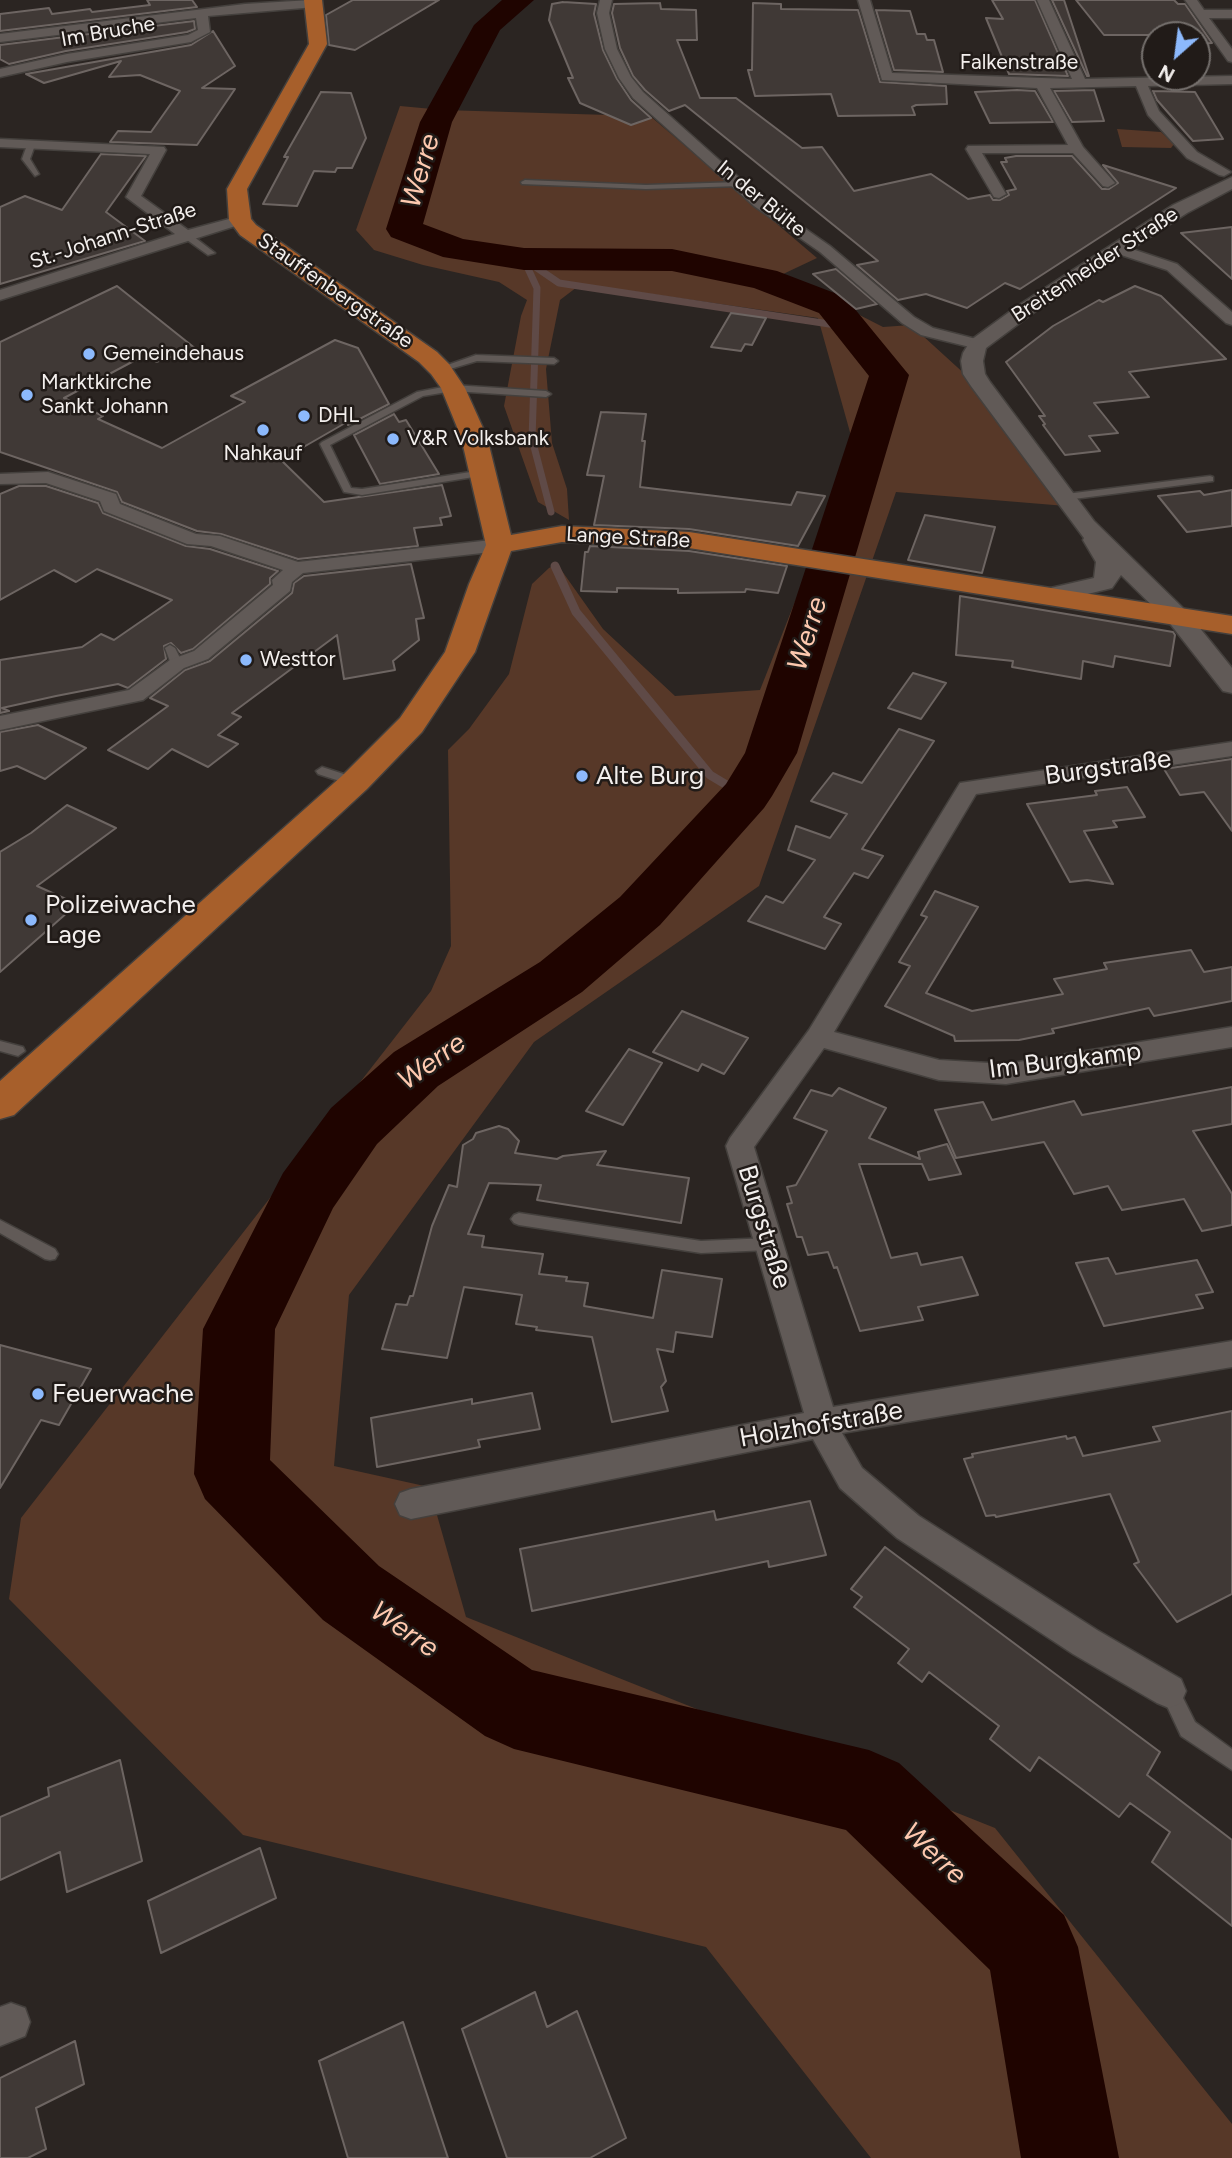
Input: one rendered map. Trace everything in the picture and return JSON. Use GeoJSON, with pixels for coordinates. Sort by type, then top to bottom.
{"type":"FeatureCollection","features":[{"type":"Feature","properties":{"kind":"main road","name":"Stauffenbergstraße"},"geometry":{"type":"LineString","coordinates":[[312,2],[318,44],[237,189],[240,220],[248,230],[428,357],[447,378],[474,437],[500,545]]}},
{"type":"Feature","properties":{"kind":"main road","name":"Lange Straße"},"geometry":{"type":"LineString","coordinates":[[500,545],[554,534],[689,540],[1232,625]]}},
{"type":"Feature","properties":{"kind":"main road"},"geometry":{"type":"LineString","coordinates":[[0,1104],[355,782],[411,724],[460,652],[500,545]]}},
{"type":"Feature","properties":{"kind":"street"},"geometry":{"type":"LineString","coordinates":[[232,0],[245,8]]}},
{"type":"Feature","properties":{"kind":"street","name":"In der Bülte"},"geometry":{"type":"LineString","coordinates":[[606,0],[603,13],[611,46],[625,78],[638,95],[758,203],[825,248],[908,320],[927,332],[975,353]]}},
{"type":"Feature","properties":{"kind":"street","name":"Falkenstraße"},"geometry":{"type":"LineString","coordinates":[[864,0],[887,77],[1041,84],[1140,81]]}},
{"type":"Feature","properties":{"kind":"street"},"geometry":{"type":"LineString","coordinates":[[1043,0],[1080,82]]}},
{"type":"Feature","properties":{"kind":"street"},"geometry":{"type":"LineString","coordinates":[[1191,0],[1227,45],[1232,58]]}},
{"type":"Feature","properties":{"kind":"street"},"geometry":{"type":"LineString","coordinates":[[0,38],[312,2]]}},
{"type":"Feature","properties":{"kind":"street","name":"Im Bruche"},"geometry":{"type":"LineString","coordinates":[[0,73],[67,58],[191,38],[204,32],[202,13]]}},
{"type":"Feature","properties":{"kind":"street"},"geometry":{"type":"LineString","coordinates":[[1201,14],[1232,14]]}},
{"type":"Feature","properties":{"kind":"street","name":"Falkenstraße"},"geometry":{"type":"LineString","coordinates":[[1211,80],[1232,80]]}},
{"type":"Feature","properties":{"kind":"street"},"geometry":{"type":"LineString","coordinates":[[1140,81],[1153,112],[1192,155],[1228,177]]}},
{"type":"Feature","properties":{"kind":"street"},"geometry":{"type":"LineString","coordinates":[[1211,82],[1224,94]]}},
{"type":"Feature","properties":{"kind":"street"},"geometry":{"type":"LineString","coordinates":[[1041,84],[1077,149],[1108,183]]}},
{"type":"Feature","properties":{"kind":"street"},"geometry":{"type":"LineString","coordinates":[[0,143],[159,150],[133,197],[186,234]]}},
{"type":"Feature","properties":{"kind":"street"},"geometry":{"type":"LineString","coordinates":[[999,194],[973,149],[1077,149]]}},
{"type":"Feature","properties":{"kind":"street","name":"Breitenheider Straße"},"geometry":{"type":"LineString","coordinates":[[975,353],[1026,309],[1228,177]]}},
{"type":"Feature","properties":{"kind":"street","name":"St.-Johann-Straße"},"geometry":{"type":"LineString","coordinates":[[5,296],[186,234],[240,220]]}},
{"type":"Feature","properties":{"kind":"street"},"geometry":{"type":"LineString","coordinates":[[1116,249],[1172,267],[1232,320]]}},
{"type":"Feature","properties":{"kind":"street"},"geometry":{"type":"LineString","coordinates":[[975,353],[974,374],[1066,497],[1108,562],[1109,576],[1103,583],[1051,595]]}},
{"type":"Feature","properties":{"kind":"street","name":"Lange Straße"},"geometry":{"type":"LineString","coordinates":[[10,477],[48,477],[109,498],[111,506],[153,520],[194,540],[213,540],[247,555],[298,568],[416,557],[500,545]]}},
{"type":"Feature","properties":{"kind":"street"},"geometry":{"type":"LineString","coordinates":[[1086,526],[1177,616],[1232,685]]}},
{"type":"Feature","properties":{"kind":"street"},"geometry":{"type":"LineString","coordinates":[[0,723],[136,695],[173,656],[201,655],[283,587],[282,580],[298,568]]}},
{"type":"Feature","properties":{"kind":"street","name":"Burgstraße"},"geometry":{"type":"LineString","coordinates":[[1169,1691],[1085,1642],[908,1527],[851,1478],[822,1423],[740,1146],[818,1037],[968,788],[1232,749]]}},
{"type":"Feature","properties":{"kind":"street","name":"Im Burgkamp"},"geometry":{"type":"LineString","coordinates":[[818,1037],[939,1070],[1006,1074],[1232,1038]]}},
{"type":"Feature","properties":{"kind":"street","name":"Holzhofstraße"},"geometry":{"type":"LineString","coordinates":[[411,1504],[822,1423],[1232,1354]]}},
{"type":"Feature","properties":{"kind":"lane"},"geometry":{"type":"LineString","coordinates":[[31,145],[22,161],[35,174]]}},
{"type":"Feature","properties":{"kind":"lane"},"geometry":{"type":"LineString","coordinates":[[525,182],[646,187],[740,184]]}},
{"type":"Feature","properties":{"kind":"lane"},"geometry":{"type":"LineString","coordinates":[[186,234],[211,253]]}},
{"type":"Feature","properties":{"kind":"lane"},"geometry":{"type":"LineString","coordinates":[[483,472],[362,492],[347,490],[325,444],[420,394],[476,358],[554,361]]}},
{"type":"Feature","properties":{"kind":"lane"},"geometry":{"type":"LineString","coordinates":[[447,378],[520,392],[546,394]]}},
{"type":"Feature","properties":{"kind":"lane"},"geometry":{"type":"LineString","coordinates":[[1066,497],[1210,479]]}},
{"type":"Feature","properties":{"kind":"lane"},"geometry":{"type":"LineString","coordinates":[[322,771],[355,782]]}},
{"type":"Feature","properties":{"kind":"lane"},"geometry":{"type":"LineString","coordinates":[[0,1046],[18,1051]]}},
{"type":"Feature","properties":{"kind":"lane"},"geometry":{"type":"LineString","coordinates":[[520,1219],[701,1247],[769,1244]]}},
{"type":"Feature","properties":{"kind":"lane"},"geometry":{"type":"LineString","coordinates":[[0,1226],[50,1254]]}},
{"type":"Feature","properties":{"kind":"lane"},"geometry":{"type":"LineString","coordinates":[[1169,1691],[1188,1729],[1232,1762]]}},
{"type":"Feature","properties":{"kind":"shaded area"},"geometry":{"type":"Polygon","coordinates":[[[400,106],[443,110],[609,115],[643,110],[817,258],[781,275],[883,327],[911,325],[968,377],[1066,506],[896,492],[759,886],[534,1042],[349,1295],[334,1466],[429,1487],[466,1617],[995,1828],[1232,2124],[1232,2158],[871,2158],[706,1947],[243,1835],[9,1599],[21,1518],[431,991],[451,946],[448,750],[469,729],[509,674],[532,584],[557,564],[603,629],[675,696],[760,690],[855,450],[818,318],[581,284],[560,300],[546,369],[552,443],[567,489],[569,520],[538,502],[504,406],[521,316],[527,300],[499,282],[423,265],[374,250],[356,230],[400,106]]]}},
{"type":"Feature","properties":{"kind":"shaded area"},"geometry":{"type":"Polygon","coordinates":[[[1117,129],[1161,132],[1174,144],[1171,148],[1122,147],[1117,129]]]}},
{"type":"Feature","properties":{"kind":"building"},"geometry":{"type":"Polygon","coordinates":[[[147,0],[192,0],[197,7],[0,31],[0,14],[49,8],[52,14],[90,9],[92,12],[150,5],[147,0]]]}},
{"type":"Feature","properties":{"kind":"building"},"geometry":{"type":"Polygon","coordinates":[[[353,0],[439,0],[355,50],[329,45],[326,15],[353,0]]]}},
{"type":"Feature","properties":{"kind":"building"},"geometry":{"type":"Polygon","coordinates":[[[992,0],[1035,0],[1068,76],[1009,74],[986,18],[1003,19],[992,0]]]}},
{"type":"Feature","properties":{"kind":"building"},"geometry":{"type":"Polygon","coordinates":[[[1052,0],[1064,0],[1089,76],[1087,76],[1052,0]]]}},
{"type":"Feature","properties":{"kind":"building"},"geometry":{"type":"Polygon","coordinates":[[[1076,0],[1174,0],[1178,4],[1185,4],[1197,21],[1141,21],[1141,35],[1104,35],[1076,0]]]}},
{"type":"Feature","properties":{"kind":"building"},"geometry":{"type":"Polygon","coordinates":[[[660,3],[661,9],[696,10],[697,40],[677,40],[700,98],[736,98],[802,148],[822,147],[854,191],[931,174],[968,199],[990,195],[993,200],[1000,200],[1009,195],[1007,191],[1016,189],[1001,162],[1007,162],[1005,158],[1016,156],[1072,156],[1102,189],[1109,189],[1118,183],[1103,165],[1176,188],[1020,289],[1005,283],[967,308],[926,294],[898,300],[857,265],[878,261],[685,105],[669,111],[633,76],[620,48],[612,13],[614,4],[660,3]]]}},
{"type":"Feature","properties":{"kind":"building"},"geometry":{"type":"Polygon","coordinates":[[[753,3],[781,4],[781,9],[858,10],[880,82],[946,86],[947,104],[916,105],[912,107],[915,115],[838,116],[831,94],[755,96],[748,70],[752,70],[753,3]]]}},
{"type":"Feature","properties":{"kind":"building"},"geometry":{"type":"Polygon","coordinates":[[[552,4],[596,4],[594,14],[603,50],[631,100],[651,118],[631,125],[580,103],[568,78],[573,78],[549,20],[552,4]]]}},
{"type":"Feature","properties":{"kind":"building"},"geometry":{"type":"Polygon","coordinates":[[[876,10],[910,11],[917,34],[925,34],[927,40],[934,40],[943,72],[894,70],[876,10]]]}},
{"type":"Feature","properties":{"kind":"building"},"geometry":{"type":"Polygon","coordinates":[[[194,21],[195,29],[187,32],[66,51],[9,64],[0,59],[0,45],[194,21]]]}},
{"type":"Feature","properties":{"kind":"building"},"geometry":{"type":"Polygon","coordinates":[[[213,31],[235,66],[202,88],[235,89],[197,145],[110,142],[118,131],[151,132],[180,91],[140,75],[109,77],[121,61],[44,83],[26,74],[191,45],[213,31]]]}},
{"type":"Feature","properties":{"kind":"building"},"geometry":{"type":"Polygon","coordinates":[[[1094,90],[1104,121],[1072,122],[1054,91],[1094,90]]]}},
{"type":"Feature","properties":{"kind":"building"},"geometry":{"type":"Polygon","coordinates":[[[1035,91],[1053,122],[990,123],[975,92],[1035,91]]]}},
{"type":"Feature","properties":{"kind":"building"},"geometry":{"type":"Polygon","coordinates":[[[1153,91],[1195,92],[1223,139],[1193,141],[1157,100],[1153,91]]]}},
{"type":"Feature","properties":{"kind":"building"},"geometry":{"type":"Polygon","coordinates":[[[321,92],[351,93],[366,138],[352,168],[337,168],[335,172],[314,171],[297,206],[263,204],[288,157],[284,157],[321,92]]]}},
{"type":"Feature","properties":{"kind":"building"},"geometry":{"type":"Polygon","coordinates":[[[101,154],[146,156],[106,212],[145,241],[0,284],[0,207],[25,196],[62,210],[101,154]]]}},
{"type":"Feature","properties":{"kind":"building"},"geometry":{"type":"Polygon","coordinates":[[[1232,227],[1232,279],[1181,233],[1232,227]]]}},
{"type":"Feature","properties":{"kind":"building"},"geometry":{"type":"Polygon","coordinates":[[[836,269],[877,304],[856,309],[813,274],[836,269]]]}},
{"type":"Feature","properties":{"kind":"building"},"geometry":{"type":"Polygon","coordinates":[[[117,286],[196,349],[156,362],[147,354],[64,398],[103,416],[98,419],[162,448],[245,402],[231,396],[335,340],[358,348],[389,404],[348,425],[347,422],[281,460],[324,502],[442,485],[451,516],[440,518],[442,525],[414,528],[418,546],[298,559],[221,534],[197,531],[122,502],[117,492],[0,452],[0,342],[117,286]]]}},
{"type":"Feature","properties":{"kind":"building"},"geometry":{"type":"Polygon","coordinates":[[[1135,286],[1161,296],[1226,359],[1129,372],[1149,397],[1094,403],[1118,433],[1089,436],[1100,451],[1065,455],[1039,416],[1045,416],[1006,362],[1053,326],[1099,300],[1103,302],[1135,286]]]}},
{"type":"Feature","properties":{"kind":"building"},"geometry":{"type":"Polygon","coordinates":[[[731,313],[766,318],[752,345],[745,344],[741,351],[711,347],[731,313]]]}},
{"type":"Feature","properties":{"kind":"building"},"geometry":{"type":"Polygon","coordinates":[[[601,412],[646,414],[640,487],[791,505],[797,492],[825,496],[798,546],[689,529],[594,525],[604,476],[587,475],[601,412]]]}},
{"type":"Feature","properties":{"kind":"building"},"geometry":{"type":"Polygon","coordinates":[[[394,414],[399,422],[406,420],[439,474],[380,484],[354,435],[394,414]]]}},
{"type":"Feature","properties":{"kind":"building"},"geometry":{"type":"Polygon","coordinates":[[[19,486],[46,486],[98,503],[103,513],[186,546],[210,549],[278,571],[270,578],[270,584],[193,649],[181,653],[171,643],[164,646],[166,659],[128,688],[118,684],[56,696],[2,708],[9,711],[0,713],[0,660],[82,647],[101,634],[114,640],[172,600],[97,569],[76,582],[54,570],[0,600],[0,494],[19,486]]]}},
{"type":"Feature","properties":{"kind":"building"},"geometry":{"type":"Polygon","coordinates":[[[1232,490],[1232,526],[1187,532],[1158,496],[1200,491],[1204,495],[1232,490]]]}},
{"type":"Feature","properties":{"kind":"building"},"geometry":{"type":"Polygon","coordinates":[[[925,515],[995,527],[982,573],[908,560],[925,515]]]}},
{"type":"Feature","properties":{"kind":"building"},"geometry":{"type":"Polygon","coordinates":[[[590,546],[689,551],[787,566],[778,593],[746,589],[745,592],[678,593],[678,589],[617,588],[617,592],[581,591],[585,552],[588,552],[590,546]]]}},
{"type":"Feature","properties":{"kind":"building"},"geometry":{"type":"Polygon","coordinates":[[[411,564],[424,618],[416,619],[419,640],[393,661],[395,670],[344,679],[337,635],[232,713],[241,717],[218,735],[238,744],[208,767],[172,749],[148,769],[108,750],[168,706],[150,698],[185,670],[210,661],[292,593],[294,583],[304,576],[411,564]]]}},
{"type":"Feature","properties":{"kind":"building"},"geometry":{"type":"Polygon","coordinates":[[[960,596],[1173,632],[1175,635],[1170,666],[1115,656],[1113,667],[1083,661],[1081,679],[1012,667],[1013,661],[956,655],[960,596]]]}},
{"type":"Feature","properties":{"kind":"building"},"geometry":{"type":"Polygon","coordinates":[[[913,673],[946,683],[921,719],[888,708],[913,673]]]}},
{"type":"Feature","properties":{"kind":"building"},"geometry":{"type":"Polygon","coordinates":[[[38,725],[86,748],[45,779],[17,766],[0,771],[0,732],[38,725]]]}},
{"type":"Feature","properties":{"kind":"building"},"geometry":{"type":"Polygon","coordinates":[[[899,729],[934,741],[862,849],[883,856],[868,878],[854,873],[824,917],[841,924],[825,949],[748,921],[766,896],[783,903],[815,860],[788,850],[796,826],[830,838],[847,814],[811,801],[833,773],[862,783],[899,729]]]}},
{"type":"Feature","properties":{"kind":"building"},"geometry":{"type":"Polygon","coordinates":[[[1232,759],[1232,831],[1204,792],[1180,795],[1164,769],[1232,759]]]}},
{"type":"Feature","properties":{"kind":"building"},"geometry":{"type":"Polygon","coordinates":[[[1127,787],[1145,817],[1113,821],[1117,827],[1084,831],[1113,884],[1087,880],[1070,882],[1027,804],[1097,795],[1095,791],[1127,787]]]}},
{"type":"Feature","properties":{"kind":"building"},"geometry":{"type":"Polygon","coordinates":[[[67,805],[116,828],[37,886],[77,904],[0,972],[0,852],[31,833],[67,805]]]}},
{"type":"Feature","properties":{"kind":"building"},"geometry":{"type":"Polygon","coordinates":[[[935,891],[978,907],[926,993],[972,1011],[1063,994],[1054,979],[1107,969],[1104,963],[1191,950],[1204,972],[1232,967],[1232,1001],[1154,1016],[1149,1008],[1052,1029],[1054,1033],[1019,1040],[955,1041],[954,1036],[885,1006],[910,966],[899,962],[927,917],[921,915],[935,891]]]}},
{"type":"Feature","properties":{"kind":"building"},"geometry":{"type":"Polygon","coordinates":[[[682,1011],[748,1038],[724,1074],[702,1064],[698,1071],[653,1052],[682,1011]]]}},
{"type":"Feature","properties":{"kind":"building"},"geometry":{"type":"Polygon","coordinates":[[[629,1049],[662,1063],[623,1125],[586,1111],[629,1049]]]}},
{"type":"Feature","properties":{"kind":"building"},"geometry":{"type":"Polygon","coordinates":[[[1232,1087],[1232,1124],[1193,1131],[1232,1194],[1232,1225],[1202,1231],[1184,1199],[1122,1210],[1108,1186],[1074,1194],[1044,1142],[956,1158],[935,1110],[983,1102],[992,1120],[1074,1101],[1082,1115],[1232,1087]]]}},
{"type":"Feature","properties":{"kind":"building"},"geometry":{"type":"Polygon","coordinates":[[[839,1088],[886,1108],[869,1138],[920,1159],[918,1152],[947,1144],[961,1174],[929,1180],[922,1164],[859,1164],[891,1258],[917,1253],[921,1265],[962,1257],[978,1295],[918,1307],[923,1320],[860,1331],[837,1267],[834,1268],[828,1252],[808,1255],[802,1237],[797,1237],[787,1204],[792,1203],[787,1187],[796,1185],[827,1131],[794,1118],[811,1090],[832,1096],[839,1088]]]}},
{"type":"Feature","properties":{"kind":"building"},"geometry":{"type":"Polygon","coordinates":[[[499,1126],[508,1129],[519,1141],[515,1153],[557,1159],[606,1151],[597,1165],[689,1178],[681,1223],[537,1200],[541,1185],[489,1183],[468,1234],[484,1236],[482,1247],[543,1254],[539,1274],[567,1277],[566,1281],[588,1283],[584,1306],[653,1318],[662,1270],[722,1279],[712,1337],[676,1332],[673,1352],[657,1349],[666,1381],[661,1387],[668,1411],[612,1422],[592,1337],[536,1330],[537,1327],[516,1324],[522,1295],[464,1287],[447,1358],[382,1349],[396,1304],[407,1305],[410,1296],[413,1296],[432,1226],[449,1185],[457,1187],[463,1145],[473,1139],[476,1133],[499,1126]]]}},
{"type":"Feature","properties":{"kind":"building"},"geometry":{"type":"Polygon","coordinates":[[[1108,1258],[1116,1274],[1197,1260],[1213,1292],[1196,1295],[1203,1308],[1104,1326],[1076,1263],[1108,1258]]]}},
{"type":"Feature","properties":{"kind":"building","name":"Feuerwache"},"geometry":{"type":"Polygon","coordinates":[[[0,1345],[91,1369],[59,1425],[41,1420],[0,1488],[0,1345]]]}},
{"type":"Feature","properties":{"kind":"building"},"geometry":{"type":"Polygon","coordinates":[[[532,1393],[540,1429],[478,1440],[480,1447],[377,1467],[371,1418],[472,1399],[472,1404],[532,1393]]]}},
{"type":"Feature","properties":{"kind":"building"},"geometry":{"type":"Polygon","coordinates":[[[1232,1411],[1232,1594],[1177,1622],[1134,1564],[1139,1562],[1110,1494],[996,1517],[986,1516],[964,1459],[973,1457],[972,1454],[1066,1436],[1067,1439],[1075,1437],[1083,1456],[1160,1441],[1153,1427],[1232,1411]]]}},
{"type":"Feature","properties":{"kind":"building"},"geometry":{"type":"Polygon","coordinates":[[[810,1501],[826,1555],[769,1567],[768,1561],[532,1611],[520,1549],[714,1511],[716,1520],[810,1501]]]}},
{"type":"Feature","properties":{"kind":"building"},"geometry":{"type":"Polygon","coordinates":[[[885,1547],[1160,1752],[1147,1775],[1232,1840],[1232,1926],[1152,1862],[1170,1832],[1130,1803],[1119,1817],[1039,1757],[1030,1771],[990,1739],[999,1726],[929,1672],[922,1682],[898,1663],[909,1649],[854,1607],[862,1597],[851,1589],[885,1547]]]}},
{"type":"Feature","properties":{"kind":"building"},"geometry":{"type":"Polygon","coordinates":[[[120,1760],[142,1861],[67,1892],[60,1852],[0,1880],[0,1817],[49,1796],[48,1788],[120,1760]]]}},
{"type":"Feature","properties":{"kind":"building"},"geometry":{"type":"Polygon","coordinates":[[[260,1848],[276,1898],[161,1953],[148,1901],[260,1848]]]}},
{"type":"Feature","properties":{"kind":"building"},"geometry":{"type":"Polygon","coordinates":[[[535,1992],[547,2027],[577,2011],[626,2138],[590,2158],[507,2158],[462,2029],[535,1992]]]}},
{"type":"Feature","properties":{"kind":"building"},"geometry":{"type":"Polygon","coordinates":[[[403,2022],[448,2158],[348,2158],[319,2061],[403,2022]]]}},
{"type":"Feature","properties":{"kind":"building"},"geometry":{"type":"Polygon","coordinates":[[[75,2041],[84,2084],[36,2108],[46,2149],[28,2158],[0,2158],[0,2078],[75,2041]]]}},
{"type":"Feature","properties":{"kind":"waterway","name":"Werre"},"geometry":{"type":"LineString","coordinates":[[520,0],[488,25],[436,122],[404,229],[456,249],[524,259],[672,260],[764,279],[832,305],[889,375],[771,753],[745,796],[640,911],[561,977],[416,1069],[354,1126],[307,1192],[239,1329],[232,1474],[351,1593],[514,1707],[869,1793],[1032,1947],[1070,2158]]}},
{"type":"Feature","properties":{"kind":"waterway"},"geometry":{"type":"LineString","coordinates":[[524,259],[559,283],[849,327]]}},
{"type":"Feature","properties":{"kind":"waterway"},"geometry":{"type":"LineString","coordinates":[[525,262],[537,288],[532,439],[551,512]]}},
{"type":"Feature","properties":{"kind":"waterway"},"geometry":{"type":"LineString","coordinates":[[555,566],[576,612],[710,775],[745,796]]}},
{"type":"Feature","properties":{"kind":"place","name":"Gemeindehaus"},"geometry":{"type":"Point","coordinates":[89,354]}},
{"type":"Feature","properties":{"kind":"place","name":"Marktkirche Sankt Johann"},"geometry":{"type":"Point","coordinates":[27,395]}},
{"type":"Feature","properties":{"kind":"place","name":"DHL"},"geometry":{"type":"Point","coordinates":[304,416]}},
{"type":"Feature","properties":{"kind":"place","name":"Nahkauf"},"geometry":{"type":"Point","coordinates":[263,430]}},
{"type":"Feature","properties":{"kind":"place","name":"V&R Volksbank"},"geometry":{"type":"Point","coordinates":[393,439]}},
{"type":"Feature","properties":{"kind":"place","name":"Westtor"},"geometry":{"type":"Point","coordinates":[246,660]}},
{"type":"Feature","properties":{"kind":"place","name":"Alte Burg"},"geometry":{"type":"Point","coordinates":[582,776]}},
{"type":"Feature","properties":{"kind":"place","name":"Polizeiwache Lage"},"geometry":{"type":"Point","coordinates":[31,920]}},
{"type":"Feature","properties":{"kind":"place","name":"Feuerwache"},"geometry":{"type":"Point","coordinates":[38,1394]}}]}
